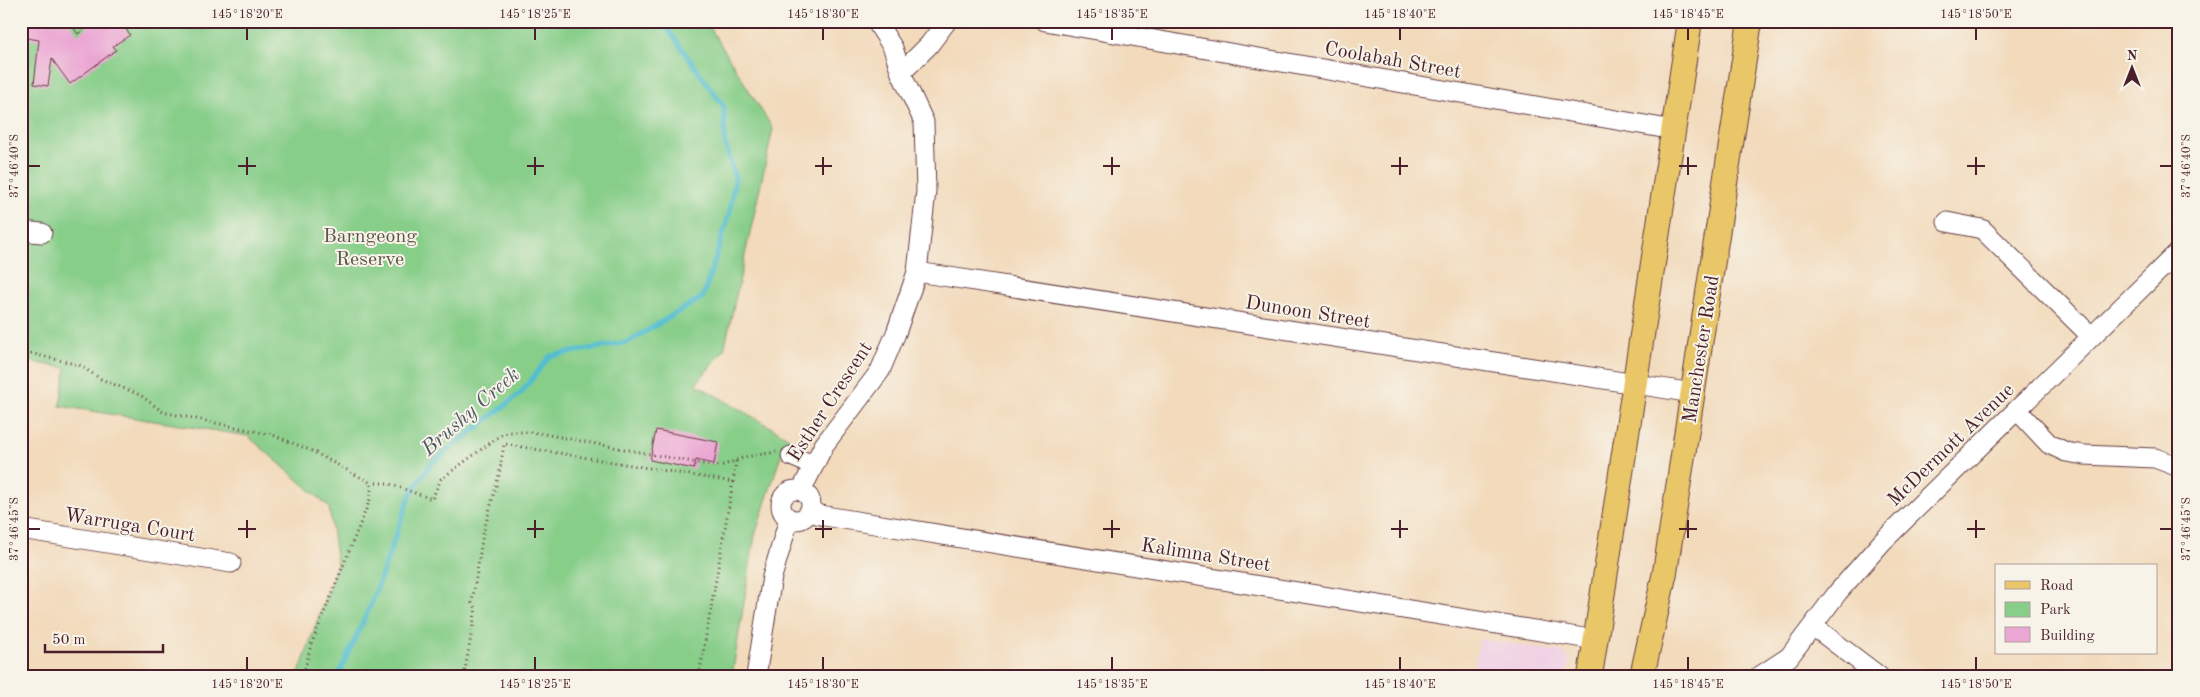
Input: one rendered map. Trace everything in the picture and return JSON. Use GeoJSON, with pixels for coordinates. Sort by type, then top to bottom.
{"type":"FeatureCollection","features":[{"type":"Feature","properties":{"kind":"main road"},"geometry":{"type":"LineString","coordinates":[[1592,675],[1690,21]]}},
{"type":"Feature","properties":{"kind":"main road","name":"Manchester Road"},"geometry":{"type":"LineString","coordinates":[[1642,676],[1665,572],[1750,21]]}},
{"type":"Feature","properties":{"kind":"street","name":"Esther Crescent"},"geometry":{"type":"LineString","coordinates":[[800,491],[824,445],[880,371],[896,334],[917,272],[926,190],[924,122],[901,73],[893,48],[876,21]]}},
{"type":"Feature","properties":{"kind":"street"},"geometry":{"type":"LineString","coordinates":[[901,73],[929,46],[947,21]]}},
{"type":"Feature","properties":{"kind":"street","name":"Coolabah Street"},"geometry":{"type":"LineString","coordinates":[[1045,21],[1674,130]]}},
{"type":"Feature","properties":{"kind":"street"},"geometry":{"type":"LineString","coordinates":[[1947,222],[1982,229],[2091,336]]}},
{"type":"Feature","properties":{"kind":"street"},"geometry":{"type":"LineString","coordinates":[[21,231],[42,233]]}},
{"type":"Feature","properties":{"kind":"street","name":"McDermott Avenue"},"geometry":{"type":"LineString","coordinates":[[1760,676],[1789,657],[1838,592],[1882,542],[2179,251]]}},
{"type":"Feature","properties":{"kind":"street","name":"Dunoon Street"},"geometry":{"type":"LineString","coordinates":[[917,272],[1693,393]]}},
{"type":"Feature","properties":{"kind":"street"},"geometry":{"type":"LineString","coordinates":[[2017,410],[2049,444],[2066,452],[2084,455],[2156,458],[2179,467]]}},
{"type":"Feature","properties":{"kind":"street"},"geometry":{"type":"LineString","coordinates":[[791,456],[813,466]]}},
{"type":"Feature","properties":{"kind":"street"},"geometry":{"type":"LineString","coordinates":[[790,491],[800,491],[808,496],[810,501],[809,512],[799,520],[789,519],[781,508],[782,498],[790,491]]}},
{"type":"Feature","properties":{"kind":"street","name":"Kalimna Street"},"geometry":{"type":"LineString","coordinates":[[809,512],[1596,640]]}},
{"type":"Feature","properties":{"kind":"street"},"geometry":{"type":"LineString","coordinates":[[756,676],[772,577],[789,519]]}},
{"type":"Feature","properties":{"kind":"street","name":"Warruga Court"},"geometry":{"type":"LineString","coordinates":[[21,529],[231,563]]}},
{"type":"Feature","properties":{"kind":"street"},"geometry":{"type":"LineString","coordinates":[[1813,626],[1879,676]]}},
{"type":"Feature","properties":{"kind":"path"},"geometry":{"type":"LineString","coordinates":[[21,351],[79,365],[101,380],[140,395],[164,412],[273,435],[312,451],[371,483],[378,482],[398,486],[430,499],[434,497],[441,478],[501,435],[510,432],[533,432],[714,466],[745,457],[776,452],[791,456]]}},
{"type":"Feature","properties":{"kind":"path"},"geometry":{"type":"LineString","coordinates":[[464,676],[476,608],[472,603],[483,534],[499,475],[504,444],[733,482]]}},
{"type":"Feature","properties":{"kind":"path"},"geometry":{"type":"LineString","coordinates":[[699,676],[736,461]]}},
{"type":"Feature","properties":{"kind":"path"},"geometry":{"type":"LineString","coordinates":[[303,676],[310,645],[368,504],[372,490],[371,483]]}},
{"type":"Feature","properties":{"kind":"shaded area"},"geometry":{"type":"Polygon","coordinates":[[[1479,639],[1564,652],[1570,660],[1566,676],[1473,676],[1479,639]]]}},
{"type":"Feature","properties":{"kind":"green space","name":"Barngeong Reserve"},"geometry":{"type":"Polygon","coordinates":[[[21,21],[706,21],[773,129],[724,350],[696,384],[791,439],[781,455],[755,535],[732,676],[298,676],[337,564],[329,507],[248,436],[60,406],[66,368],[21,360],[21,21]]]}},
{"type":"Feature","properties":{"kind":"building"},"geometry":{"type":"Polygon","coordinates":[[[21,21],[70,23],[78,34],[95,21],[120,21],[130,35],[113,46],[116,50],[70,84],[52,59],[48,86],[34,84],[39,40],[21,37],[21,21]]]}},
{"type":"Feature","properties":{"kind":"building"},"geometry":{"type":"Polygon","coordinates":[[[656,430],[718,442],[714,464],[696,460],[694,469],[650,460],[656,430]]]}},
{"type":"Feature","properties":{"kind":"waterway","name":"Brushy Creek"},"geometry":{"type":"LineString","coordinates":[[338,676],[372,602],[410,496],[432,463],[521,393],[550,356],[628,342],[703,297],[730,212],[735,177],[725,144],[724,107],[662,21]]}}]}
